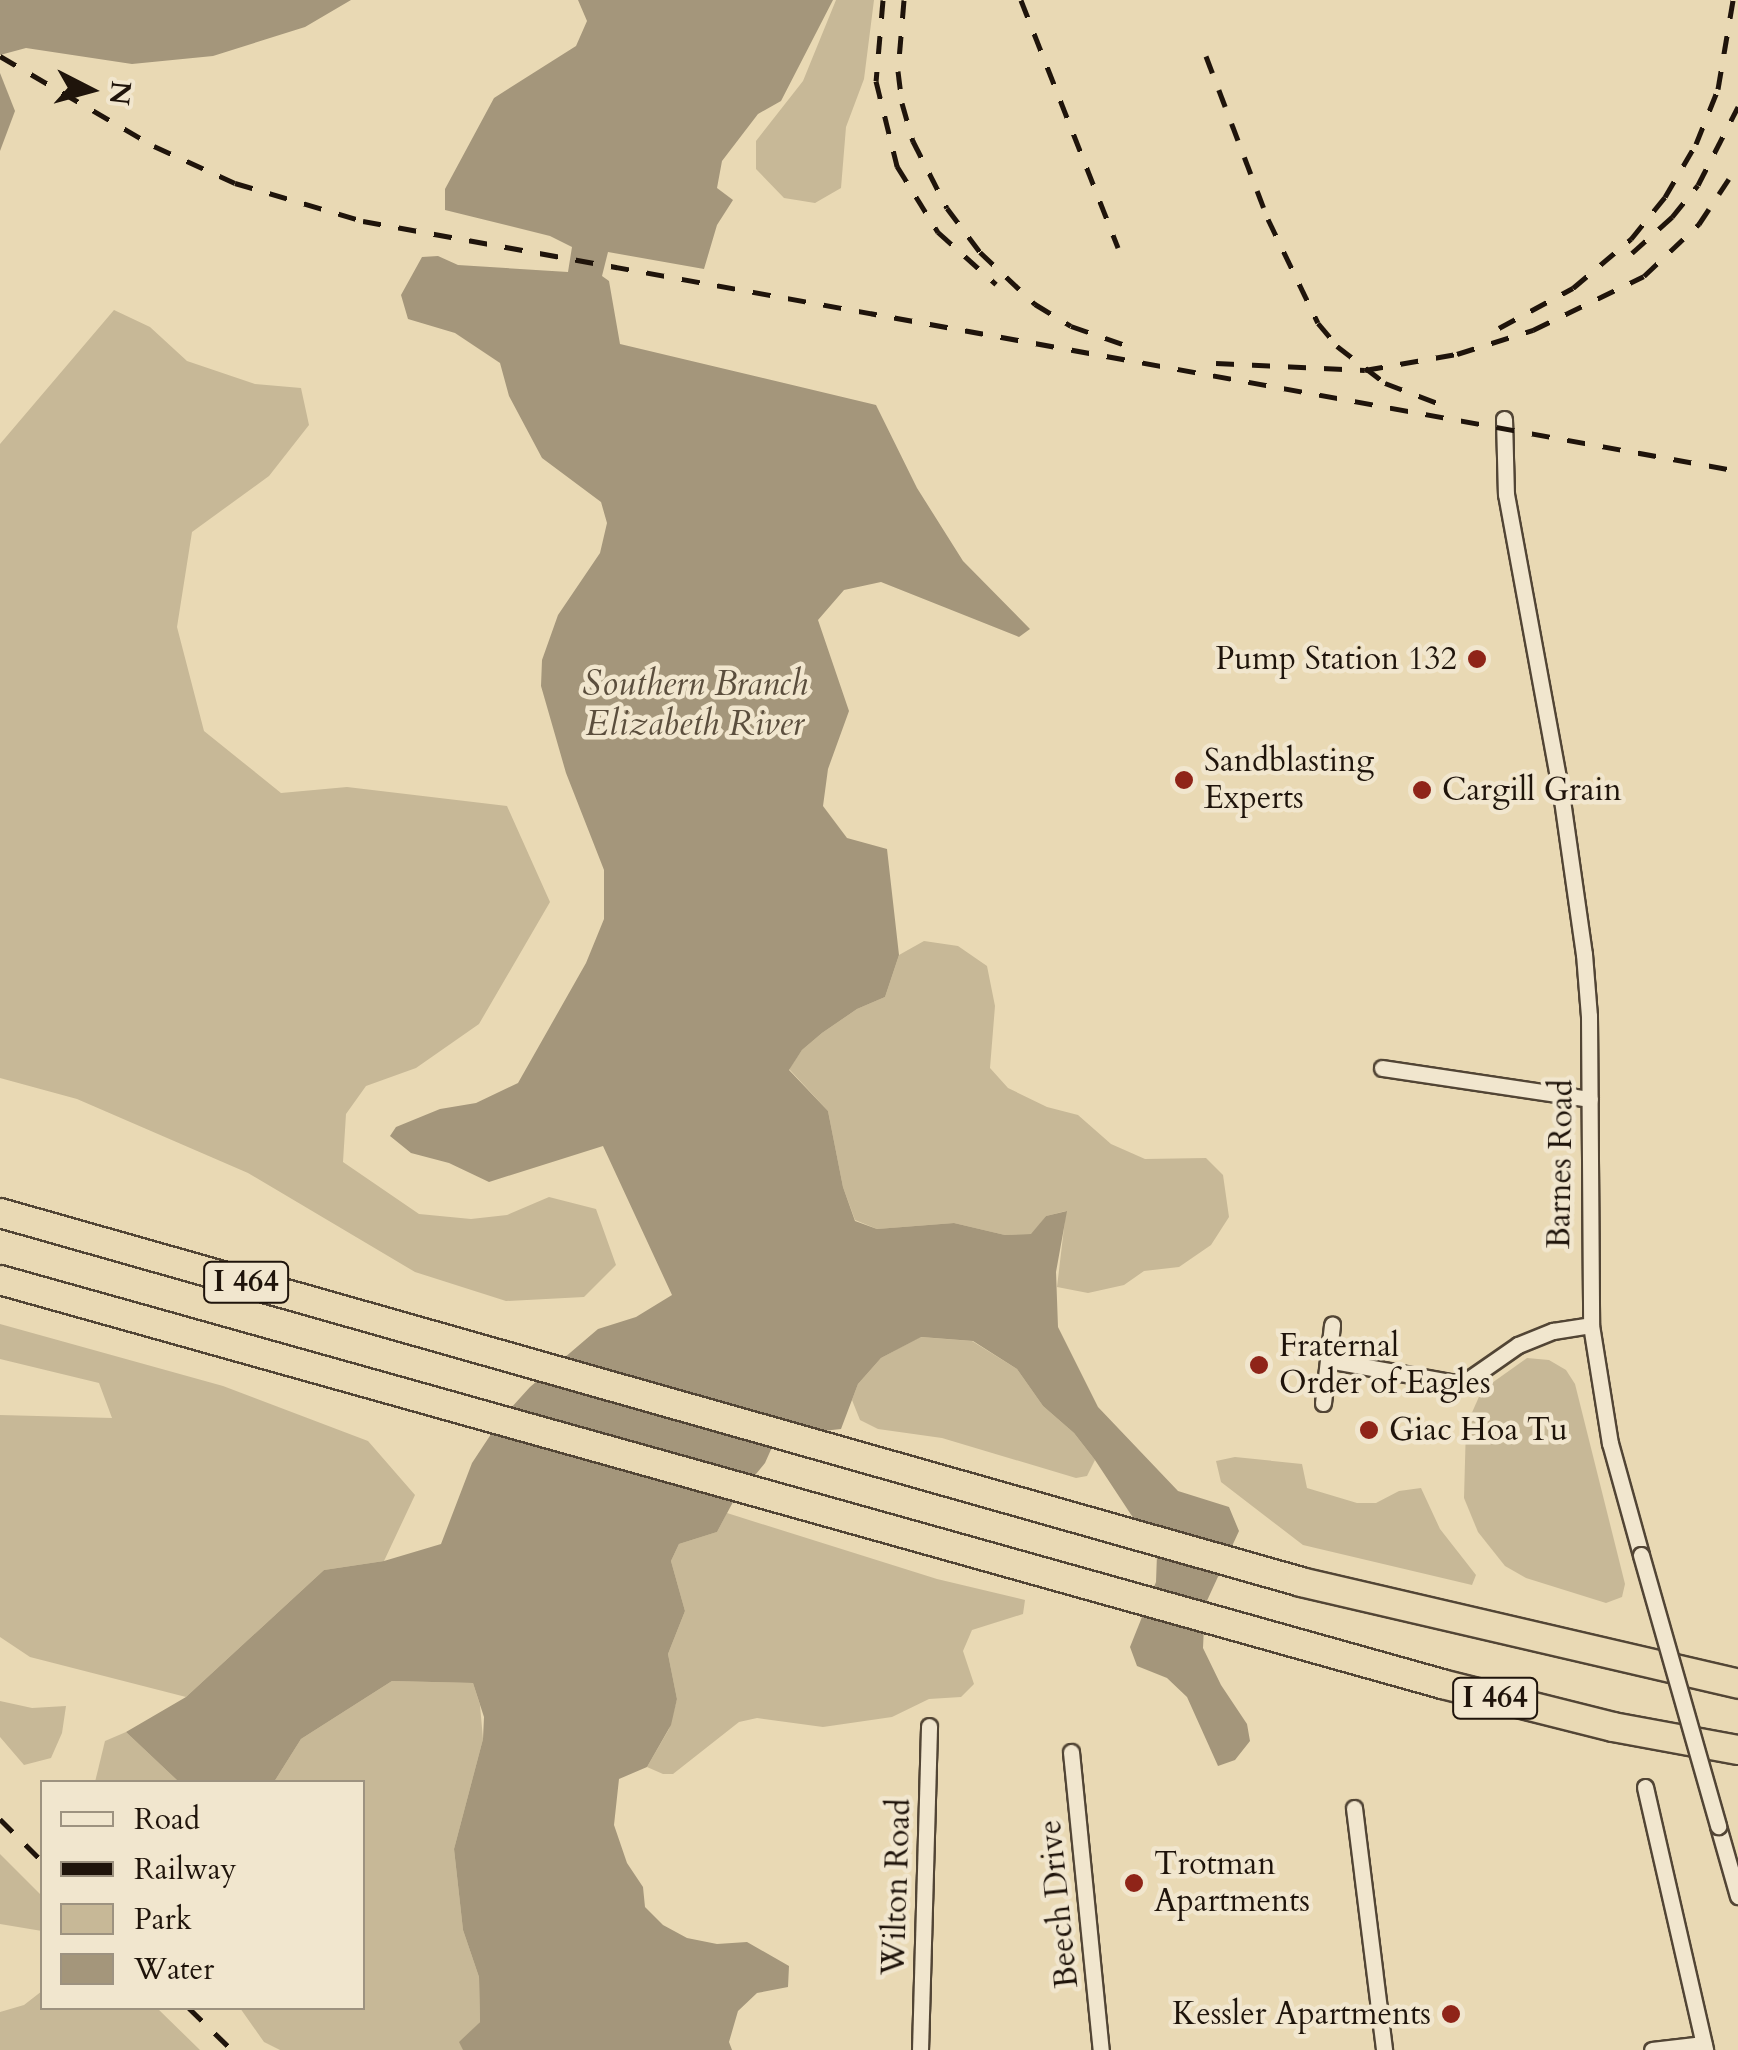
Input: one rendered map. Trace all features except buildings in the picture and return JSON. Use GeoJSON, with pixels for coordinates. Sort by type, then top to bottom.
{"type":"FeatureCollection","features":[{"type":"Feature","properties":{"kind":"highway","name":"I 464"},"geometry":{"type":"LineString","coordinates":[[0,1213],[881,1459],[1301,1582],[1738,1684]]}},
{"type":"Feature","properties":{"kind":"highway","name":"I 464"},"geometry":{"type":"LineString","coordinates":[[0,1280],[1543,1710],[1738,1750]]}},
{"type":"Feature","properties":{"kind":"street","name":"Barnes Road"},"geometry":{"type":"LineString","coordinates":[[1504,419],[1506,494],[1560,793],[1584,954],[1590,1099],[1590,1325],[1610,1444],[1738,1896]]}},
{"type":"Feature","properties":{"kind":"street"},"geometry":{"type":"LineString","coordinates":[[1382,1068],[1590,1099]]}},
{"type":"Feature","properties":{"kind":"street"},"geometry":{"type":"LineString","coordinates":[[1323,1403],[1332,1325]]}},
{"type":"Feature","properties":{"kind":"street"},"geometry":{"type":"LineString","coordinates":[[1328,1360],[1462,1384],[1518,1345],[1554,1331],[1590,1325]]}},
{"type":"Feature","properties":{"kind":"street","name":"Wilton Road"},"geometry":{"type":"LineString","coordinates":[[920,2050],[929,1726]]}},
{"type":"Feature","properties":{"kind":"street","name":"Beech Drive"},"geometry":{"type":"LineString","coordinates":[[1072,1752],[1101,2050]]}},
{"type":"Feature","properties":{"kind":"street"},"geometry":{"type":"LineString","coordinates":[[1645,1787],[1705,2047],[1652,2050]]}},
{"type":"Feature","properties":{"kind":"street"},"geometry":{"type":"LineString","coordinates":[[1354,1808],[1384,2050]]}},
{"type":"Feature","properties":{"kind":"green space"},"geometry":{"type":"Polygon","coordinates":[[[836,0],[874,0],[864,79],[846,127],[841,188],[815,203],[784,198],[756,169],[756,141],[803,81],[836,0]]]}},
{"type":"Feature","properties":{"kind":"green space"},"geometry":{"type":"Polygon","coordinates":[[[114,310],[150,327],[187,361],[255,384],[301,388],[309,425],[269,476],[192,532],[177,627],[204,731],[281,793],[347,787],[507,806],[550,902],[479,1024],[416,1068],[366,1086],[346,1114],[343,1162],[419,1214],[471,1219],[507,1215],[549,1197],[596,1209],[616,1265],[584,1297],[506,1301],[415,1272],[248,1173],[77,1099],[0,1078],[0,444],[114,310]]]}},
{"type":"Feature","properties":{"kind":"green space"},"geometry":{"type":"Polygon","coordinates":[[[924,941],[958,946],[987,966],[995,1006],[990,1068],[1008,1088],[1047,1107],[1078,1115],[1111,1144],[1145,1159],[1206,1158],[1223,1175],[1229,1217],[1211,1245],[1179,1267],[1144,1271],[1124,1285],[1088,1293],[1057,1287],[1066,1211],[1046,1216],[1032,1234],[1005,1235],[954,1223],[877,1229],[855,1220],[843,1187],[828,1111],[789,1069],[802,1050],[822,1033],[857,1009],[885,997],[899,955],[924,941]]]}},
{"type":"Feature","properties":{"kind":"green space"},"geometry":{"type":"Polygon","coordinates":[[[0,1324],[223,1386],[368,1441],[415,1495],[384,1561],[324,1570],[186,1697],[30,1657],[0,1637],[0,1415],[112,1418],[99,1383],[0,1359],[0,1324]]]}},
{"type":"Feature","properties":{"kind":"green space"},"geometry":{"type":"Polygon","coordinates":[[[920,1337],[972,1341],[1017,1369],[1043,1406],[1074,1433],[1095,1460],[1087,1476],[1076,1478],[942,1438],[878,1429],[860,1420],[852,1400],[858,1384],[881,1358],[920,1337]]]}},
{"type":"Feature","properties":{"kind":"green space"},"geometry":{"type":"Polygon","coordinates":[[[1527,1358],[1549,1360],[1566,1370],[1575,1384],[1625,1584],[1622,1597],[1606,1603],[1526,1578],[1505,1566],[1478,1532],[1464,1498],[1466,1426],[1482,1390],[1527,1358]]]}},
{"type":"Feature","properties":{"kind":"green space"},"geometry":{"type":"Polygon","coordinates":[[[1235,1457],[1302,1464],[1307,1488],[1357,1503],[1376,1503],[1399,1491],[1421,1488],[1440,1529],[1476,1575],[1472,1585],[1303,1545],[1221,1482],[1216,1461],[1235,1457]]]}},
{"type":"Feature","properties":{"kind":"green space"},"geometry":{"type":"Polygon","coordinates":[[[727,1513],[937,1579],[1025,1600],[1023,1614],[972,1630],[963,1651],[974,1684],[961,1697],[929,1699],[892,1717],[823,1727],[757,1718],[739,1722],[673,1774],[663,1774],[647,1767],[669,1729],[677,1699],[668,1654],[685,1611],[671,1561],[679,1544],[717,1532],[727,1513]]]}},
{"type":"Feature","properties":{"kind":"green space"},"geometry":{"type":"Polygon","coordinates":[[[392,1681],[473,1683],[480,1705],[483,1739],[454,1849],[463,1930],[479,1977],[480,2022],[460,2042],[465,2050],[280,2050],[264,2042],[241,2010],[365,2010],[365,1780],[275,1780],[301,1739],[392,1681]]]}},
{"type":"Feature","properties":{"kind":"green space"},"geometry":{"type":"Polygon","coordinates":[[[0,1701],[32,1708],[66,1706],[62,1733],[51,1758],[24,1765],[0,1737],[0,1701]]]}},
{"type":"Feature","properties":{"kind":"green space"},"geometry":{"type":"Polygon","coordinates":[[[126,1732],[177,1780],[95,1780],[105,1741],[126,1732]]]}},
{"type":"Feature","properties":{"kind":"green space"},"geometry":{"type":"Polygon","coordinates":[[[0,1854],[40,1894],[40,1931],[0,1924],[0,1854]]]}},
{"type":"Feature","properties":{"kind":"green space"},"geometry":{"type":"Polygon","coordinates":[[[40,1993],[40,2010],[159,2010],[200,2050],[0,2050],[0,2012],[24,2005],[40,1993]]]}},
{"type":"Feature","properties":{"kind":"water"},"geometry":{"type":"Polygon","coordinates":[[[0,0],[351,0],[305,27],[213,56],[132,64],[26,48],[0,55],[0,0]]]}},
{"type":"Feature","properties":{"kind":"water","name":"Southern Branch Elizabeth River"},"geometry":{"type":"Polygon","coordinates":[[[578,0],[833,0],[781,101],[758,114],[722,161],[717,188],[733,200],[717,225],[704,269],[608,252],[602,276],[609,281],[620,344],[876,405],[917,488],[963,561],[1030,629],[1019,637],[881,582],[844,590],[818,620],[849,711],[828,769],[823,806],[847,838],[887,849],[899,955],[885,997],[857,1009],[822,1033],[802,1050],[789,1070],[828,1111],[843,1187],[855,1221],[877,1229],[954,1223],[1005,1235],[1031,1234],[1046,1216],[1067,1211],[1056,1272],[1058,1327],[1098,1407],[1178,1491],[1229,1507],[1239,1531],[1205,1605],[1203,1648],[1247,1724],[1250,1741],[1235,1760],[1218,1766],[1187,1697],[1167,1678],[1137,1666],[1130,1647],[1156,1582],[1157,1554],[1095,1460],[1074,1433],[1043,1406],[1017,1369],[973,1341],[921,1337],[881,1358],[858,1384],[841,1429],[777,1436],[765,1463],[733,1502],[717,1532],[679,1544],[671,1561],[685,1611],[668,1654],[677,1699],[671,1725],[647,1767],[619,1779],[614,1825],[627,1863],[643,1887],[645,1907],[663,1925],[687,1938],[717,1944],[747,1942],[789,1966],[788,1987],[757,1993],[738,2011],[729,2042],[732,2050],[463,2050],[459,2042],[480,2022],[479,1977],[463,1930],[454,1849],[483,1739],[484,1717],[473,1683],[392,1681],[301,1739],[275,1780],[177,1780],[126,1732],[186,1697],[324,1570],[384,1561],[441,1544],[472,1463],[501,1419],[530,1387],[598,1329],[636,1317],[672,1295],[603,1146],[489,1182],[449,1163],[411,1153],[390,1136],[396,1127],[440,1109],[476,1103],[518,1083],[586,963],[604,919],[604,870],[566,773],[541,686],[542,660],[558,615],[600,553],[607,523],[601,502],[542,458],[509,396],[500,363],[455,333],[408,319],[401,295],[422,257],[438,256],[458,265],[568,272],[572,247],[550,236],[445,210],[445,189],[494,98],[576,46],[587,21],[578,0]]]}},
{"type":"Feature","properties":{"kind":"water"},"geometry":{"type":"Polygon","coordinates":[[[0,73],[15,111],[0,151],[0,73]]]}},
{"type":"Feature","properties":{"kind":"railway"},"geometry":{"type":"LineString","coordinates":[[883,0],[876,81],[897,166],[938,232],[996,284]]}},
{"type":"Feature","properties":{"kind":"railway"},"geometry":{"type":"LineString","coordinates":[[904,0],[898,71],[902,103],[913,141],[947,208],[980,252],[1035,304],[1071,326],[1134,348]]}},
{"type":"Feature","properties":{"kind":"railway"},"geometry":{"type":"LineString","coordinates":[[1021,0],[1118,248]]}},
{"type":"Feature","properties":{"kind":"railway"},"geometry":{"type":"LineString","coordinates":[[1499,328],[1573,288],[1631,239],[1665,197],[1696,144],[1718,89],[1733,0]]}},
{"type":"Feature","properties":{"kind":"railway"},"geometry":{"type":"LineString","coordinates":[[0,56],[154,146],[235,183],[363,221],[1738,471]]}},
{"type":"Feature","properties":{"kind":"railway"},"geometry":{"type":"LineString","coordinates":[[1206,56],[1268,219],[1318,323],[1337,346],[1385,383],[1448,407]]}},
{"type":"Feature","properties":{"kind":"railway"},"geometry":{"type":"LineString","coordinates":[[1632,253],[1672,217],[1698,185],[1738,107]]}},
{"type":"Feature","properties":{"kind":"railway"},"geometry":{"type":"LineString","coordinates":[[1216,363],[1365,370],[1457,354],[1533,330],[1644,276],[1699,224],[1738,165]]}},
{"type":"Feature","properties":{"kind":"railway"},"geometry":{"type":"LineString","coordinates":[[0,1819],[40,1859]]}},
{"type":"Feature","properties":{"kind":"railway"},"geometry":{"type":"LineString","coordinates":[[191,2010],[232,2050]]}},
{"type":"Feature","properties":{"kind":"place","name":"Pump Station 132"},"geometry":{"type":"Point","coordinates":[1477,659]}},
{"type":"Feature","properties":{"kind":"place","name":"Sandblasting Experts"},"geometry":{"type":"Point","coordinates":[1184,780]}},
{"type":"Feature","properties":{"kind":"place","name":"Cargill Grain"},"geometry":{"type":"Point","coordinates":[1422,790]}},
{"type":"Feature","properties":{"kind":"place","name":"Fraternal Order of Eagles"},"geometry":{"type":"Point","coordinates":[1259,1365]}},
{"type":"Feature","properties":{"kind":"place","name":"Giac Hoa Tu"},"geometry":{"type":"Point","coordinates":[1369,1430]}},
{"type":"Feature","properties":{"kind":"place","name":"Trotman Apartments"},"geometry":{"type":"Point","coordinates":[1134,1883]}},
{"type":"Feature","properties":{"kind":"place","name":"Kessler Apartments"},"geometry":{"type":"Point","coordinates":[1451,2014]}}]}
